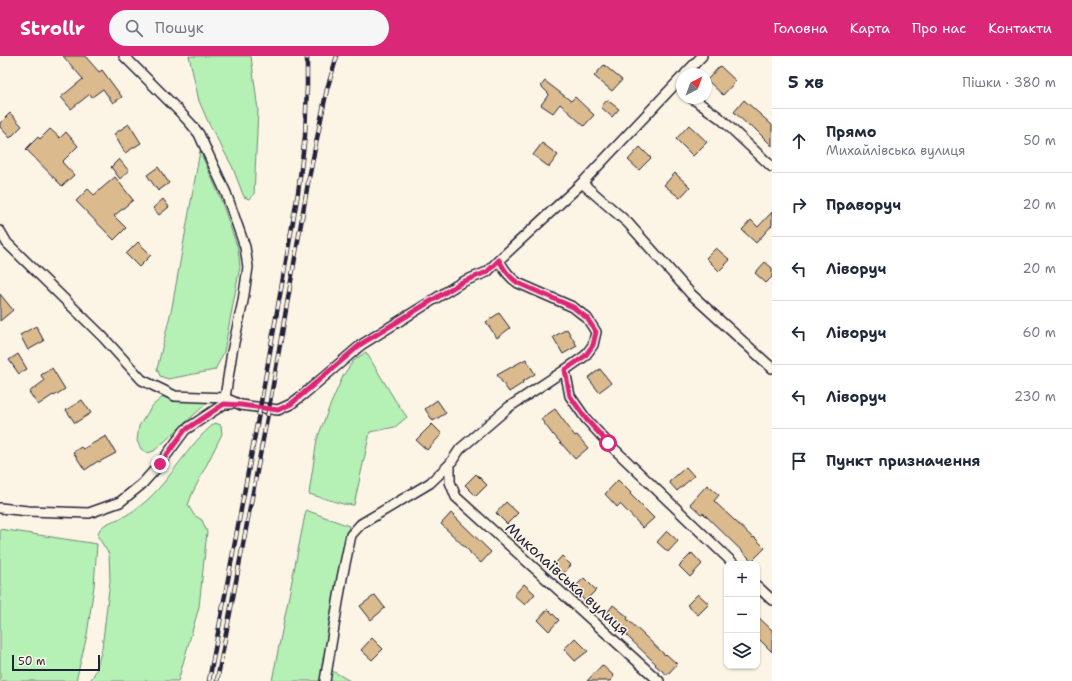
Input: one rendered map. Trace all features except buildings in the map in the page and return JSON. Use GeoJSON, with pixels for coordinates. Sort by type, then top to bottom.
{"type":"FeatureCollection","features":[{"type":"Feature","properties":{"kind":"street"},"geometry":{"type":"LineString","coordinates":[[0,508],[28,511],[89,513],[120,502],[142,484],[160,464],[185,430],[225,401],[232,352],[243,301],[248,267],[245,247],[226,193],[199,134],[178,110],[124,56]]}},
{"type":"Feature","properties":{"kind":"street"},"geometry":{"type":"LineString","coordinates":[[691,68],[702,56]]}},
{"type":"Feature","properties":{"kind":"street"},"geometry":{"type":"LineString","coordinates":[[0,231],[7,243],[102,336],[142,380],[175,396],[225,401],[241,405],[278,410],[291,404],[361,344],[462,282],[487,272],[582,183],[676,90]]}},
{"type":"Feature","properties":{"kind":"street"},"geometry":{"type":"LineString","coordinates":[[700,104],[720,118],[772,167]]}},
{"type":"Feature","properties":{"kind":"street"},"geometry":{"type":"LineString","coordinates":[[582,183],[628,224],[691,294],[772,368]]}},
{"type":"Feature","properties":{"kind":"street"},"geometry":{"type":"LineString","coordinates":[[325,681],[342,578],[352,535],[361,524],[430,483],[450,464],[460,449],[509,407],[585,356],[593,345],[596,332],[587,318],[573,307],[518,283],[503,269],[499,260]]}},
{"type":"Feature","properties":{"kind":"street"},"geometry":{"type":"LineString","coordinates":[[565,370],[570,396],[586,419],[608,443],[731,561]]}},
{"type":"Feature","properties":{"kind":"street","name":"Миколаївська вулиця"},"geometry":{"type":"LineString","coordinates":[[450,464],[450,482],[456,497],[659,681]]}},
{"type":"Feature","properties":{"kind":"street"},"geometry":{"type":"LineString","coordinates":[[760,589],[772,600]]}},
{"type":"Feature","properties":{"kind":"green space"},"geometry":{"type":"Polygon","coordinates":[[[189,56],[251,56],[258,110],[254,195],[249,199],[244,197],[232,166],[209,124],[199,101],[189,56]]]}},
{"type":"Feature","properties":{"kind":"green space"},"geometry":{"type":"Polygon","coordinates":[[[200,151],[220,197],[238,249],[240,267],[224,352],[215,370],[168,379],[160,376],[157,369],[172,307],[200,151]]]}},
{"type":"Feature","properties":{"kind":"green space"},"geometry":{"type":"Polygon","coordinates":[[[366,352],[407,417],[395,427],[370,432],[354,505],[343,504],[309,494],[317,439],[343,376],[353,361],[366,352]]]}},
{"type":"Feature","properties":{"kind":"green space"},"geometry":{"type":"Polygon","coordinates":[[[164,396],[201,397],[207,399],[207,403],[154,451],[148,453],[141,449],[137,441],[139,426],[152,406],[164,396]]]}},
{"type":"Feature","properties":{"kind":"green space"},"geometry":{"type":"Polygon","coordinates":[[[215,423],[221,425],[222,434],[188,505],[194,515],[202,520],[207,532],[199,607],[178,681],[90,681],[96,671],[102,648],[110,581],[109,554],[98,537],[98,533],[103,526],[125,516],[155,493],[196,441],[215,423]]]}},
{"type":"Feature","properties":{"kind":"green space"},"geometry":{"type":"Polygon","coordinates":[[[306,510],[349,526],[324,666],[350,681],[272,681],[306,510]]]}},
{"type":"Feature","properties":{"kind":"green space"},"geometry":{"type":"Polygon","coordinates":[[[0,529],[97,544],[94,586],[87,635],[76,681],[0,681],[0,529]]]}},
{"type":"Feature","properties":{"kind":"railway"},"geometry":{"type":"LineString","coordinates":[[209,681],[298,193],[305,136],[307,56]]}},
{"type":"Feature","properties":{"kind":"railway"},"geometry":{"type":"LineString","coordinates":[[217,681],[269,408],[308,183],[327,89],[337,56]]}},
{"type":"Feature","properties":{"kind":"route"},"geometry":{"type":"LineString","coordinates":[[160,464],[185,430],[224,404],[278,410],[291,404],[361,344],[462,282],[487,272],[499,260],[503,269],[518,283],[573,307],[587,318],[596,332],[593,345],[585,356],[565,370],[570,396],[586,419],[608,443]]}}]}
